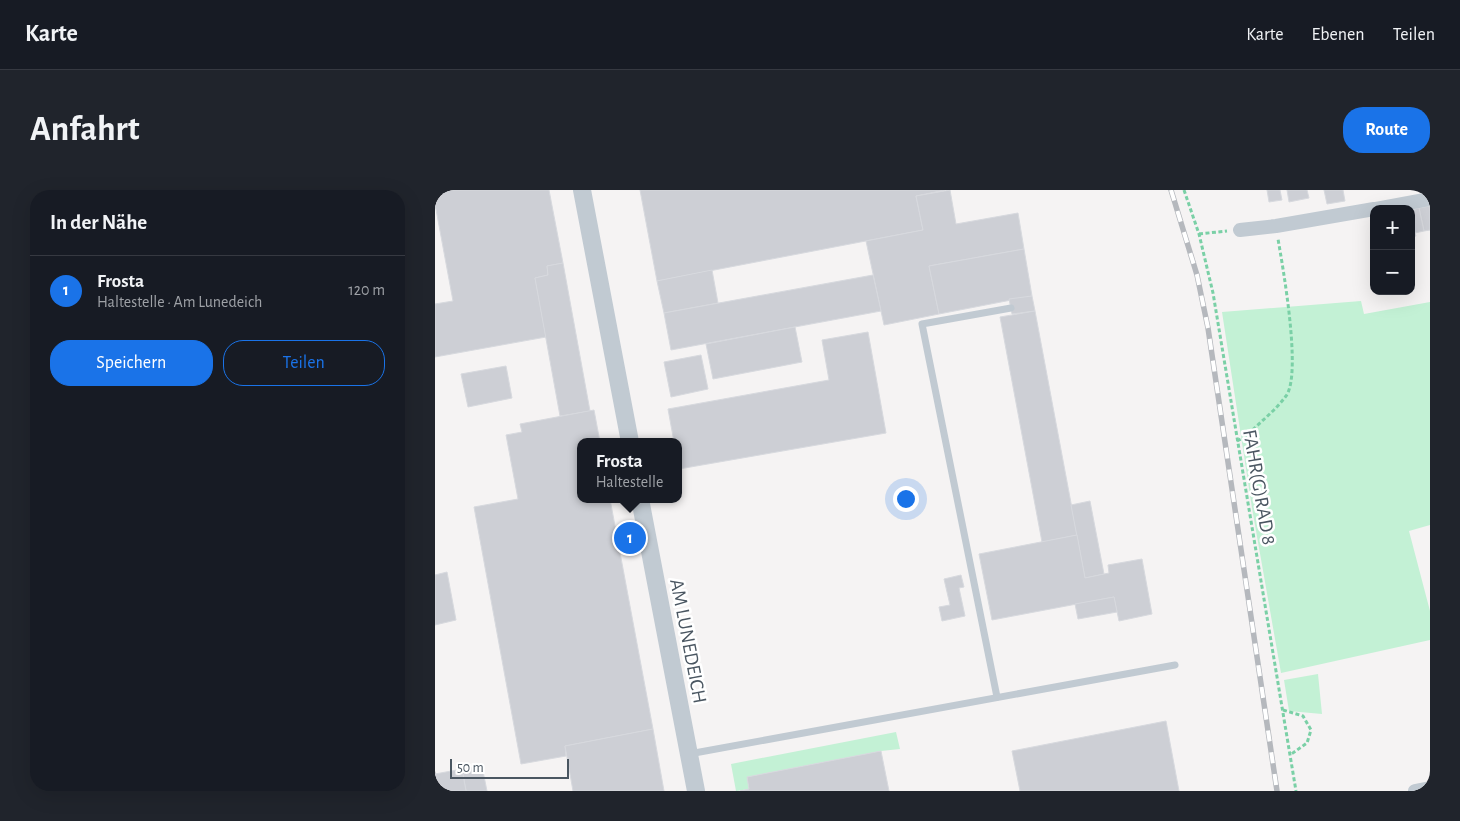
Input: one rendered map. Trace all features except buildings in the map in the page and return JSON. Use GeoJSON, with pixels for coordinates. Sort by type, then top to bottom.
{"type":"FeatureCollection","features":[{"type":"Feature","properties":{"kind":"street"},"geometry":{"type":"LineString","coordinates":[[582,190],[629,438]]}},
{"type":"Feature","properties":{"kind":"street"},"geometry":{"type":"LineString","coordinates":[[1397,205],[1430,199]]}},
{"type":"Feature","properties":{"kind":"street"},"geometry":{"type":"LineString","coordinates":[[1240,230],[1276,226],[1370,210]]}},
{"type":"Feature","properties":{"kind":"street","name":"AM LUNEDEICH"},"geometry":{"type":"LineString","coordinates":[[641,503],[696,791]]}},
{"type":"Feature","properties":{"kind":"street"},"geometry":{"type":"LineString","coordinates":[[1415,791],[1430,788]]}},
{"type":"Feature","properties":{"kind":"lane"},"geometry":{"type":"LineString","coordinates":[[997,698],[923,324],[1011,308]]}},
{"type":"Feature","properties":{"kind":"lane"},"geometry":{"type":"LineString","coordinates":[[689,754],[1175,665]]}},
{"type":"Feature","properties":{"kind":"path","name":"FAHR(G)RAD 8"},"geometry":{"type":"LineString","coordinates":[[1184,190],[1199,234],[1213,293],[1297,791]]}},
{"type":"Feature","properties":{"kind":"path"},"geometry":{"type":"LineString","coordinates":[[1237,441],[1245,437],[1287,395],[1292,376],[1288,300],[1276,226]]}},
{"type":"Feature","properties":{"kind":"path"},"geometry":{"type":"LineString","coordinates":[[1199,234],[1240,230]]}},
{"type":"Feature","properties":{"kind":"path"},"geometry":{"type":"LineString","coordinates":[[1283,710],[1303,716],[1311,730],[1307,743],[1290,755]]}},
{"type":"Feature","properties":{"kind":"green space"},"geometry":{"type":"Polygon","coordinates":[[[1361,301],[1364,314],[1430,302],[1430,525],[1409,531],[1430,611],[1430,640],[1281,673],[1252,508],[1222,312],[1361,301]]]}},
{"type":"Feature","properties":{"kind":"green space"},"geometry":{"type":"Polygon","coordinates":[[[1318,674],[1322,714],[1289,711],[1284,680],[1318,674]]]}},
{"type":"Feature","properties":{"kind":"green space"},"geometry":{"type":"Polygon","coordinates":[[[896,732],[900,749],[747,777],[749,789],[736,791],[731,764],[896,732]]]}},
{"type":"Feature","properties":{"kind":"railway"},"geometry":{"type":"LineString","coordinates":[[1171,190],[1197,275],[1208,328],[1277,791]]}},
{"type":"Feature","properties":{"kind":"place","name":"Frosta"},"geometry":{"type":"Point","coordinates":[630,538]}}]}
